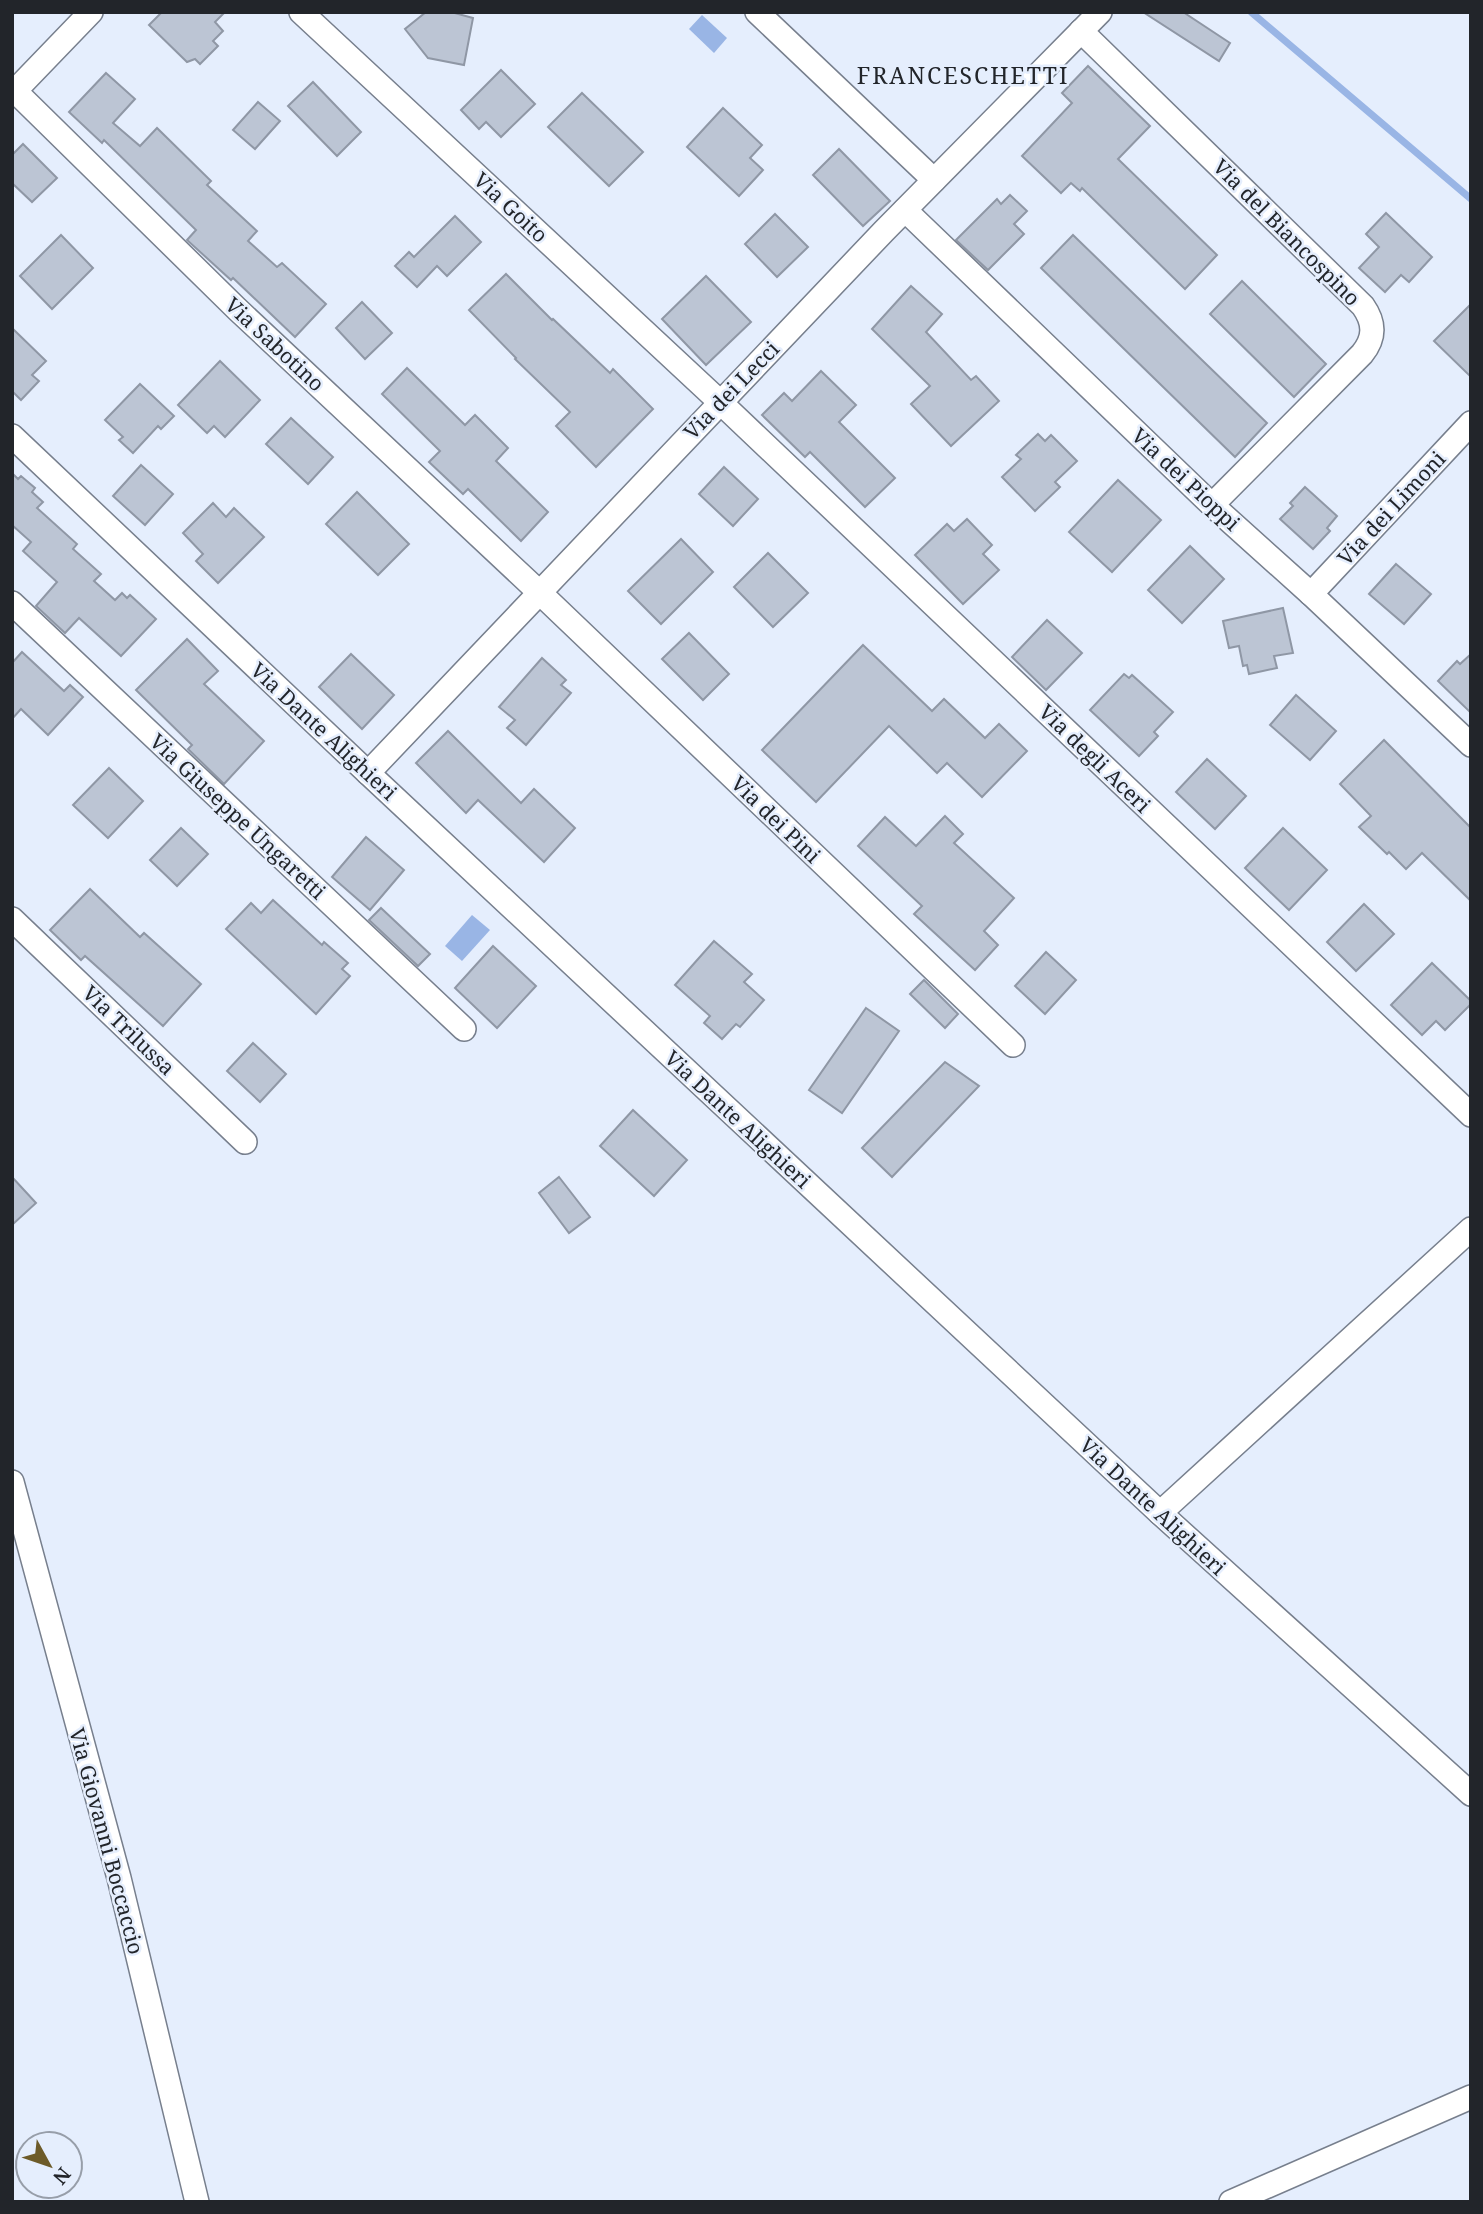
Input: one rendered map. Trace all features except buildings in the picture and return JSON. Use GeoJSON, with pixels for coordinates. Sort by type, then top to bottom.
{"type":"FeatureCollection","features":[{"type":"Feature","properties":{"kind":"street"},"geometry":{"type":"LineString","coordinates":[[14,92],[91,12]]}},
{"type":"Feature","properties":{"kind":"street","name":"Via Goito"},"geometry":{"type":"LineString","coordinates":[[301,12],[720,402]]}},
{"type":"Feature","properties":{"kind":"street"},"geometry":{"type":"LineString","coordinates":[[757,12],[934,180]]}},
{"type":"Feature","properties":{"kind":"street","name":"Via dei Lecci"},"geometry":{"type":"LineString","coordinates":[[368,773],[720,402],[1100,12]]}},
{"type":"Feature","properties":{"kind":"street","name":"Via del Biancospino"},"geometry":{"type":"LineString","coordinates":[[1081,31],[1363,306],[1373,325],[1373,336],[1362,354],[1212,505]]}},
{"type":"Feature","properties":{"kind":"street","name":"Via Sabotino"},"geometry":{"type":"LineString","coordinates":[[14,92],[237,309],[539,592]]}},
{"type":"Feature","properties":{"kind":"street","name":"Via dei Pioppi"},"geometry":{"type":"LineString","coordinates":[[905,210],[1212,505],[1471,745]]}},
{"type":"Feature","properties":{"kind":"street","name":"Via degli Aceri"},"geometry":{"type":"LineString","coordinates":[[720,402],[1471,1115]]}},
{"type":"Feature","properties":{"kind":"street","name":"Via dei Limoni"},"geometry":{"type":"LineString","coordinates":[[1311,594],[1471,423]]}},
{"type":"Feature","properties":{"kind":"street","name":"Via Dante Alighieri"},"geometry":{"type":"LineString","coordinates":[[12,436],[368,773],[1160,1513],[1471,1794]]}},
{"type":"Feature","properties":{"kind":"street","name":"Via dei Pini"},"geometry":{"type":"LineString","coordinates":[[539,592],[1013,1045]]}},
{"type":"Feature","properties":{"kind":"street","name":"Via Giuseppe Ungaretti"},"geometry":{"type":"LineString","coordinates":[[12,603],[464,1029]]}},
{"type":"Feature","properties":{"kind":"street","name":"Via Trilussa"},"geometry":{"type":"LineString","coordinates":[[12,919],[245,1142]]}},
{"type":"Feature","properties":{"kind":"street"},"geometry":{"type":"LineString","coordinates":[[1160,1513],[1471,1229]]}},
{"type":"Feature","properties":{"kind":"street","name":"Via Giovanni Boccaccio"},"geometry":{"type":"LineString","coordinates":[[12,1482],[119,1878],[197,2202]]}},
{"type":"Feature","properties":{"kind":"street"},"geometry":{"type":"LineString","coordinates":[[1231,2202],[1471,2096]]}},
{"type":"Feature","properties":{"kind":"water"},"geometry":{"type":"Polygon","coordinates":[[[702,15],[727,38],[714,53],[689,29],[702,15]]]}},
{"type":"Feature","properties":{"kind":"water"},"geometry":{"type":"Polygon","coordinates":[[[472,915],[490,930],[462,961],[445,946],[472,915]]]}},
{"type":"Feature","properties":{"kind":"waterway"},"geometry":{"type":"LineString","coordinates":[[1251,12],[1471,199]]}},
{"type":"Feature","properties":{"kind":"district","name":"FRANCESCHETTI"},"geometry":{"type":"Point","coordinates":[963,75]}}]}
